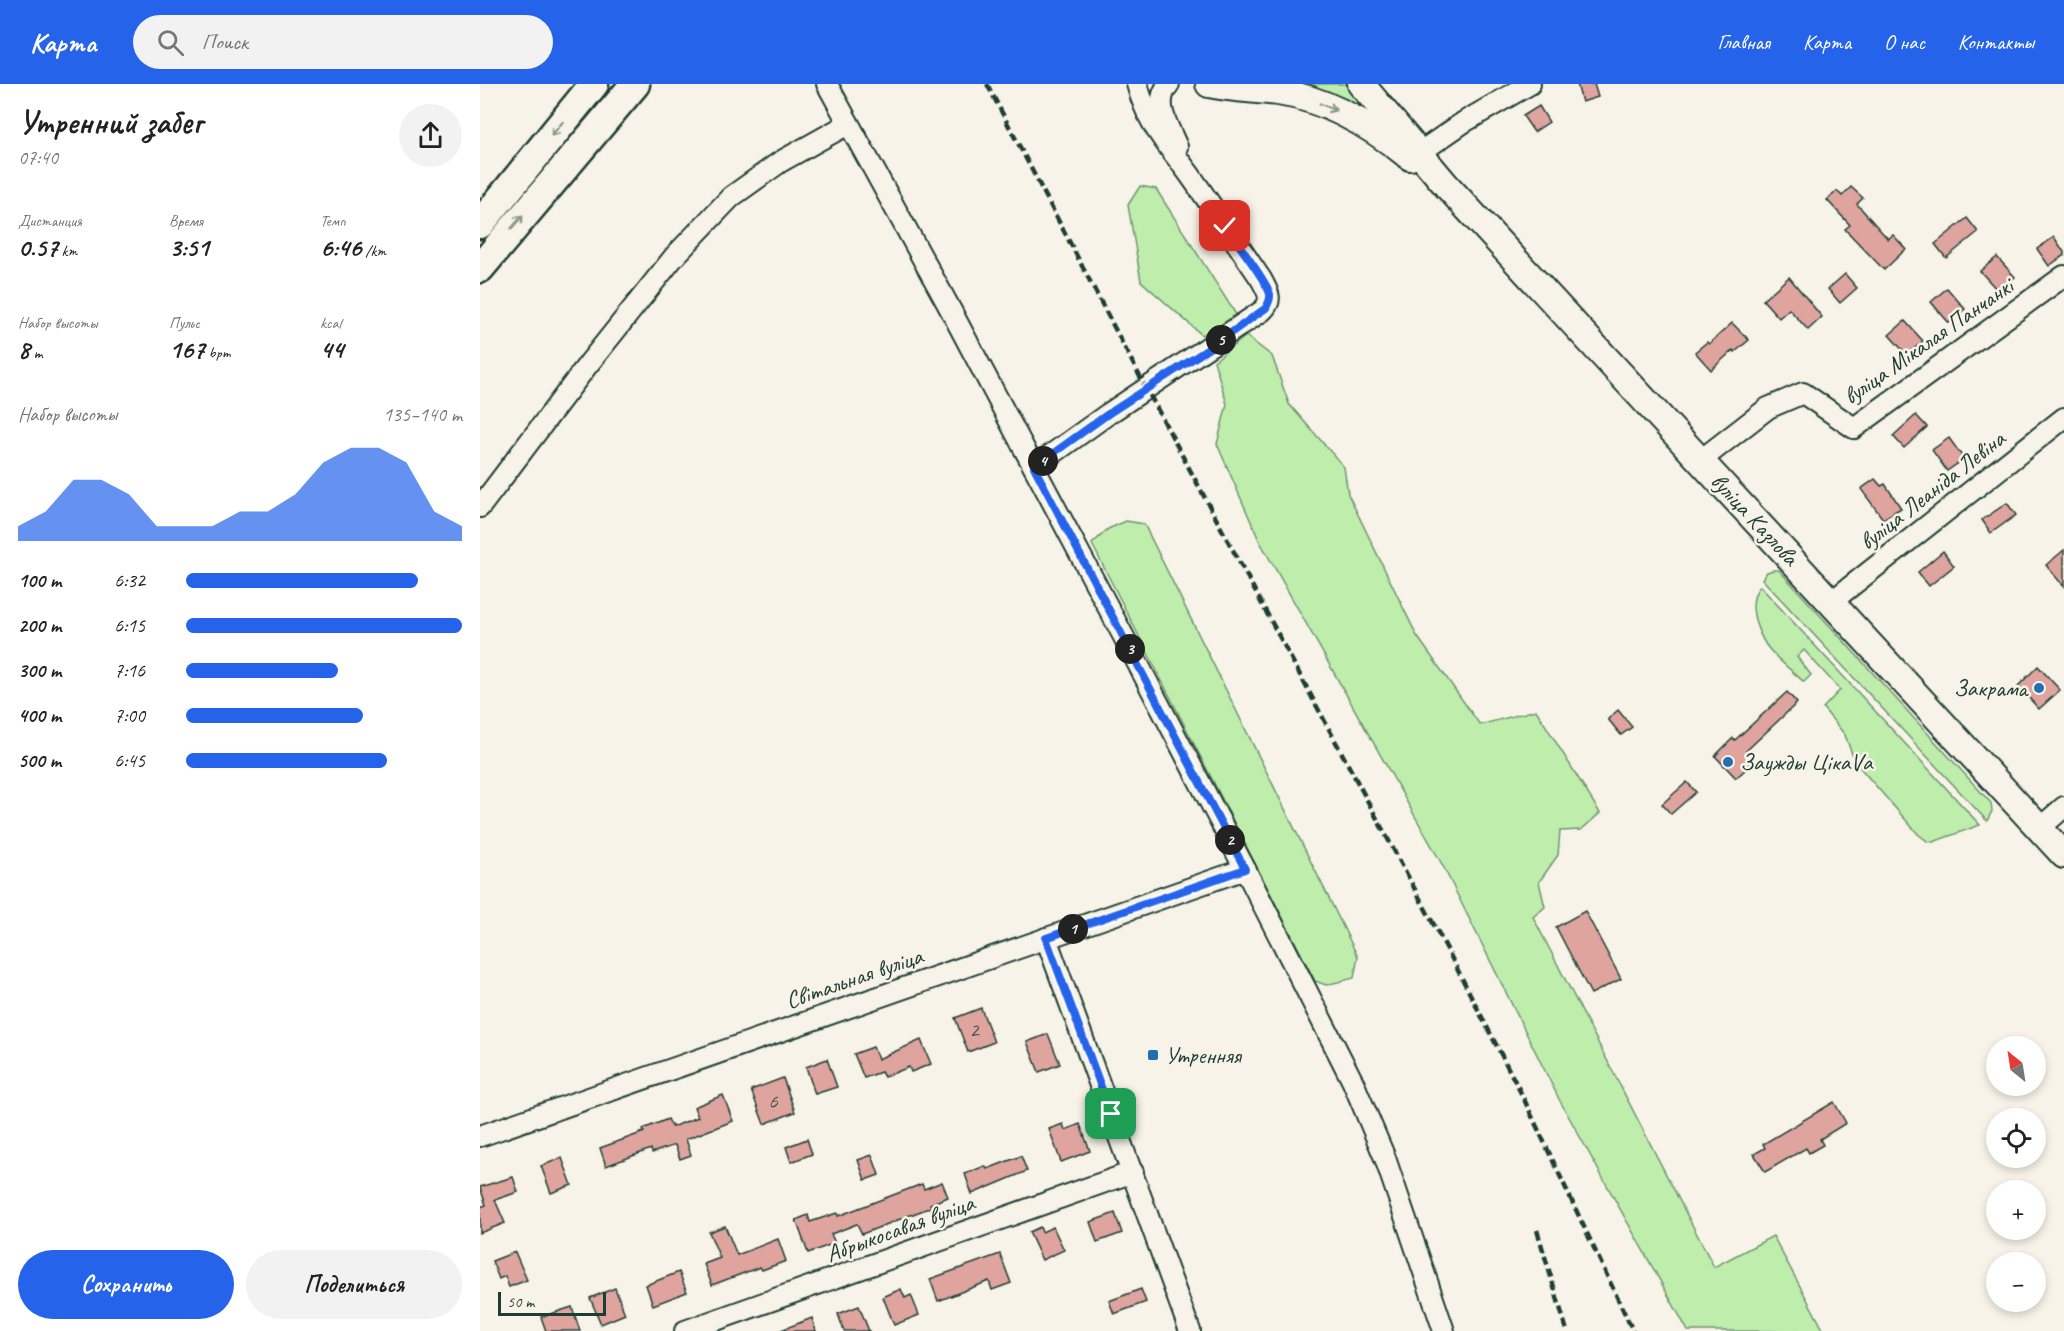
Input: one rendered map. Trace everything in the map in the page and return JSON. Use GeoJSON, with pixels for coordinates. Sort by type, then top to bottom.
{"type":"FeatureCollection","features":[{"type":"Feature","properties":{"kind":"highway"},"geometry":{"type":"LineString","coordinates":[[480,224],[594,84]]}},
{"type":"Feature","properties":{"kind":"highway"},"geometry":{"type":"LineString","coordinates":[[480,268],[635,84]]}},
{"type":"Feature","properties":{"kind":"main road"},"geometry":{"type":"LineString","coordinates":[[1209,84],[1279,92],[1307,99],[1334,110],[1392,143],[1446,185]]}},
{"type":"Feature","properties":{"kind":"main road"},"geometry":{"type":"LineString","coordinates":[[1361,84],[1446,185]]}},
{"type":"Feature","properties":{"kind":"main road","name":"вуліца Казлова"},"geometry":{"type":"LineString","coordinates":[[1446,185],[2064,855]]}},
{"type":"Feature","properties":{"kind":"street"},"geometry":{"type":"LineString","coordinates":[[827,84],[1034,467],[1245,869],[1353,1082],[1385,1158],[1444,1331]]}},
{"type":"Feature","properties":{"kind":"street"},"geometry":{"type":"LineString","coordinates":[[1034,467],[1108,414],[1262,311],[1268,304],[1270,295],[1261,279],[1147,116],[1137,84]]}},
{"type":"Feature","properties":{"kind":"street"},"geometry":{"type":"LineString","coordinates":[[1169,84],[1161,105],[1189,174]]}},
{"type":"Feature","properties":{"kind":"street"},"geometry":{"type":"LineString","coordinates":[[1419,153],[1464,122],[1530,84]]}},
{"type":"Feature","properties":{"kind":"street"},"geometry":{"type":"LineString","coordinates":[[480,507],[586,367],[674,257],[731,197],[780,162],[848,124]]}},
{"type":"Feature","properties":{"kind":"street","name":"вуліца Мікалая Панчанкі"},"geometry":{"type":"LineString","coordinates":[[1701,460],[1768,408],[1803,393],[1854,428],[2064,276]]}},
{"type":"Feature","properties":{"kind":"street","name":"вуліца Леаніда Левіна"},"geometry":{"type":"LineString","coordinates":[[1831,602],[2064,418]]}},
{"type":"Feature","properties":{"kind":"street"},"geometry":{"type":"LineString","coordinates":[[2040,828],[2064,807]]}},
{"type":"Feature","properties":{"kind":"street","name":"Світальная вуліца"},"geometry":{"type":"LineString","coordinates":[[480,1136],[1245,869]]}},
{"type":"Feature","properties":{"kind":"street"},"geometry":{"type":"LineString","coordinates":[[1046,938],[1190,1331]]}},
{"type":"Feature","properties":{"kind":"street","name":"Абрыкосавая вуліца"},"geometry":{"type":"LineString","coordinates":[[685,1331],[1133,1172]]}},
{"type":"Feature","properties":{"kind":"green space"},"geometry":{"type":"Polygon","coordinates":[[[1304,84],[1350,84],[1370,113],[1326,91],[1304,84]]]}},
{"type":"Feature","properties":{"kind":"green space"},"geometry":{"type":"Polygon","coordinates":[[[1140,186],[1156,189],[1237,316],[1202,335],[1141,281],[1128,205],[1140,186]]]}},
{"type":"Feature","properties":{"kind":"green space"},"geometry":{"type":"Polygon","coordinates":[[[1246,336],[1272,356],[1289,404],[1344,467],[1348,494],[1417,636],[1480,725],[1536,710],[1600,813],[1581,830],[1560,831],[1558,855],[1539,882],[1545,907],[1533,917],[1714,1267],[1773,1236],[1824,1331],[1688,1331],[1560,1101],[1443,866],[1259,540],[1217,444],[1227,404],[1214,361],[1246,336]]]}},
{"type":"Feature","properties":{"kind":"green space"},"geometry":{"type":"Polygon","coordinates":[[[1126,521],[1144,524],[1358,957],[1354,978],[1326,985],[1315,981],[1092,544],[1108,529],[1126,521]]]}},
{"type":"Feature","properties":{"kind":"green space"},"geometry":{"type":"Polygon","coordinates":[[[1779,570],[1991,803],[1992,811],[1987,821],[1762,579],[1767,572],[1779,570]]]}},
{"type":"Feature","properties":{"kind":"green space"},"geometry":{"type":"Polygon","coordinates":[[[1760,586],[1980,825],[1933,842],[1927,841],[1918,834],[1855,762],[1845,735],[1823,708],[1840,690],[1804,650],[1797,657],[1811,675],[1804,682],[1766,645],[1756,624],[1753,607],[1756,592],[1760,586]]]}},
{"type":"Feature","properties":{"kind":"building"},"geometry":{"type":"Polygon","coordinates":[[[1577,84],[1594,84],[1598,97],[1582,102],[1577,84]]]}},
{"type":"Feature","properties":{"kind":"building"},"geometry":{"type":"Polygon","coordinates":[[[1539,106],[1549,122],[1534,132],[1523,116],[1539,106]]]}},
{"type":"Feature","properties":{"kind":"building"},"geometry":{"type":"Polygon","coordinates":[[[1851,187],[1863,198],[1857,204],[1888,239],[1893,235],[1906,249],[1884,270],[1845,229],[1850,225],[1827,200],[1837,191],[1842,196],[1851,187]]]}},
{"type":"Feature","properties":{"kind":"building"},"geometry":{"type":"Polygon","coordinates":[[[1967,218],[1978,232],[1946,258],[1935,244],[1967,218]]]}},
{"type":"Feature","properties":{"kind":"building"},"geometry":{"type":"Polygon","coordinates":[[[2054,237],[2064,255],[2049,266],[2037,249],[2054,237]]]}},
{"type":"Feature","properties":{"kind":"building"},"geometry":{"type":"Polygon","coordinates":[[[1997,257],[2015,277],[1998,291],[1980,271],[1997,257]]]}},
{"type":"Feature","properties":{"kind":"building"},"geometry":{"type":"Polygon","coordinates":[[[1845,274],[1857,288],[1840,303],[1828,289],[1845,274]]]}},
{"type":"Feature","properties":{"kind":"building"},"geometry":{"type":"Polygon","coordinates":[[[1789,277],[1822,317],[1808,330],[1789,309],[1779,318],[1763,300],[1789,277]]]}},
{"type":"Feature","properties":{"kind":"building"},"geometry":{"type":"Polygon","coordinates":[[[1947,288],[1965,309],[1949,323],[1931,302],[1947,288]]]}},
{"type":"Feature","properties":{"kind":"building"},"geometry":{"type":"Polygon","coordinates":[[[1905,321],[1923,341],[1907,355],[1889,335],[1905,321]]]}},
{"type":"Feature","properties":{"kind":"building"},"geometry":{"type":"Polygon","coordinates":[[[1732,323],[1749,340],[1735,352],[1733,350],[1711,370],[1695,352],[1707,342],[1709,344],[1732,323]]]}},
{"type":"Feature","properties":{"kind":"building"},"geometry":{"type":"Polygon","coordinates":[[[1916,415],[1927,427],[1904,448],[1893,436],[1916,415]]]}},
{"type":"Feature","properties":{"kind":"building"},"geometry":{"type":"Polygon","coordinates":[[[1949,438],[1964,459],[1947,471],[1932,450],[1949,438]]]}},
{"type":"Feature","properties":{"kind":"building"},"geometry":{"type":"Polygon","coordinates":[[[1875,479],[1881,486],[1885,484],[1901,508],[1883,519],[1861,489],[1875,479]]]}},
{"type":"Feature","properties":{"kind":"building"},"geometry":{"type":"Polygon","coordinates":[[[2007,503],[2016,515],[1991,533],[1982,520],[2007,503]]]}},
{"type":"Feature","properties":{"kind":"building"},"geometry":{"type":"Polygon","coordinates":[[[2064,550],[2064,587],[2046,565],[2064,550]]]}},
{"type":"Feature","properties":{"kind":"building"},"geometry":{"type":"Polygon","coordinates":[[[1943,551],[1954,566],[1929,586],[1918,572],[1943,551]]]}},
{"type":"Feature","properties":{"kind":"building","name":"Закрама"},"geometry":{"type":"Polygon","coordinates":[[[2038,666],[2060,690],[2039,709],[2018,686],[2038,666]]]}},
{"type":"Feature","properties":{"kind":"building"},"geometry":{"type":"Polygon","coordinates":[[[1787,692],[1797,703],[1746,751],[1755,761],[1736,778],[1715,756],[1787,692]]]}},
{"type":"Feature","properties":{"kind":"building"},"geometry":{"type":"Polygon","coordinates":[[[1618,710],[1632,727],[1621,735],[1608,719],[1618,710]]]}},
{"type":"Feature","properties":{"kind":"building"},"geometry":{"type":"Polygon","coordinates":[[[1687,782],[1696,792],[1671,814],[1662,804],[1687,782]]]}},
{"type":"Feature","properties":{"kind":"building"},"geometry":{"type":"Polygon","coordinates":[[[1585,911],[1621,979],[1591,994],[1556,927],[1585,911]]]}},
{"type":"Feature","properties":{"kind":"building"},"geometry":{"type":"Polygon","coordinates":[[[981,1008],[994,1042],[968,1052],[955,1018],[981,1008]]]}},
{"type":"Feature","properties":{"kind":"building"},"geometry":{"type":"Polygon","coordinates":[[[1048,1034],[1060,1064],[1039,1072],[1027,1042],[1048,1034]]]}},
{"type":"Feature","properties":{"kind":"building"},"geometry":{"type":"Polygon","coordinates":[[[921,1040],[931,1064],[911,1072],[909,1067],[884,1077],[881,1072],[864,1078],[854,1054],[873,1047],[878,1059],[921,1040]]]}},
{"type":"Feature","properties":{"kind":"building"},"geometry":{"type":"Polygon","coordinates":[[[827,1059],[837,1087],[815,1094],[806,1067],[827,1059]]]}},
{"type":"Feature","properties":{"kind":"building"},"geometry":{"type":"Polygon","coordinates":[[[783,1078],[795,1112],[764,1124],[751,1090],[783,1078]]]}},
{"type":"Feature","properties":{"kind":"building"},"geometry":{"type":"Polygon","coordinates":[[[723,1095],[733,1121],[686,1139],[691,1155],[680,1159],[675,1145],[652,1153],[651,1149],[606,1166],[600,1148],[644,1132],[643,1129],[668,1119],[672,1127],[698,1117],[694,1107],[723,1095]]]}},
{"type":"Feature","properties":{"kind":"building"},"geometry":{"type":"Polygon","coordinates":[[[1834,1102],[1846,1123],[1820,1139],[1823,1145],[1809,1153],[1806,1148],[1765,1172],[1754,1154],[1765,1148],[1763,1144],[1834,1102]]]}},
{"type":"Feature","properties":{"kind":"building"},"geometry":{"type":"Polygon","coordinates":[[[1063,1124],[1065,1130],[1080,1124],[1090,1151],[1061,1162],[1049,1129],[1063,1124]]]}},
{"type":"Feature","properties":{"kind":"building"},"geometry":{"type":"Polygon","coordinates":[[[807,1139],[812,1154],[791,1162],[786,1147],[807,1139]]]}},
{"type":"Feature","properties":{"kind":"building"},"geometry":{"type":"Polygon","coordinates":[[[872,1155],[879,1175],[865,1180],[858,1160],[872,1155]]]}},
{"type":"Feature","properties":{"kind":"building"},"geometry":{"type":"Polygon","coordinates":[[[1021,1156],[1027,1171],[972,1194],[965,1174],[985,1166],[987,1169],[1021,1156]]]}},
{"type":"Feature","properties":{"kind":"building"},"geometry":{"type":"Polygon","coordinates":[[[562,1158],[572,1185],[551,1193],[541,1166],[562,1158]]]}},
{"type":"Feature","properties":{"kind":"building"},"geometry":{"type":"Polygon","coordinates":[[[513,1177],[518,1192],[495,1200],[505,1223],[480,1233],[480,1207],[486,1205],[480,1187],[513,1177]]]}},
{"type":"Feature","properties":{"kind":"building"},"geometry":{"type":"Polygon","coordinates":[[[942,1182],[948,1197],[930,1204],[931,1207],[862,1234],[857,1224],[831,1234],[835,1243],[808,1253],[796,1220],[808,1215],[810,1222],[837,1213],[838,1216],[922,1184],[924,1189],[942,1182]]]}},
{"type":"Feature","properties":{"kind":"building"},"geometry":{"type":"Polygon","coordinates":[[[1115,1213],[1122,1233],[1097,1242],[1090,1222],[1115,1213]]]}},
{"type":"Feature","properties":{"kind":"building"},"geometry":{"type":"Polygon","coordinates":[[[725,1226],[737,1255],[778,1239],[786,1261],[762,1270],[760,1267],[712,1285],[704,1264],[720,1258],[709,1232],[725,1226]]]}},
{"type":"Feature","properties":{"kind":"building"},"geometry":{"type":"Polygon","coordinates":[[[1040,1227],[1042,1232],[1053,1227],[1064,1250],[1042,1260],[1029,1232],[1040,1227]]]}},
{"type":"Feature","properties":{"kind":"building"},"geometry":{"type":"Polygon","coordinates":[[[515,1252],[527,1280],[509,1287],[505,1276],[499,1279],[492,1261],[515,1252]]]}},
{"type":"Feature","properties":{"kind":"building"},"geometry":{"type":"Polygon","coordinates":[[[1000,1254],[1011,1283],[992,1290],[989,1281],[938,1301],[930,1279],[1000,1254]]]}},
{"type":"Feature","properties":{"kind":"building"},"geometry":{"type":"Polygon","coordinates":[[[679,1272],[687,1292],[653,1305],[646,1285],[679,1272]]]}},
{"type":"Feature","properties":{"kind":"building"},"geometry":{"type":"Polygon","coordinates":[[[615,1288],[625,1314],[601,1324],[590,1298],[615,1288]]]}},
{"type":"Feature","properties":{"kind":"building"},"geometry":{"type":"Polygon","coordinates":[[[901,1289],[905,1298],[911,1295],[919,1315],[894,1325],[883,1297],[901,1289]]]}},
{"type":"Feature","properties":{"kind":"building"},"geometry":{"type":"Polygon","coordinates":[[[1141,1289],[1146,1302],[1114,1314],[1109,1301],[1141,1289]]]}},
{"type":"Feature","properties":{"kind":"building"},"geometry":{"type":"Polygon","coordinates":[[[859,1306],[869,1331],[844,1331],[838,1314],[859,1306]]]}},
{"type":"Feature","properties":{"kind":"building"},"geometry":{"type":"Polygon","coordinates":[[[572,1307],[580,1331],[546,1331],[541,1317],[572,1307]]]}},
{"type":"Feature","properties":{"kind":"building"},"geometry":{"type":"Polygon","coordinates":[[[812,1318],[816,1331],[781,1331],[781,1330],[812,1318]]]}},
{"type":"Feature","properties":{"kind":"railway"},"geometry":{"type":"LineString","coordinates":[[987,84],[1138,373],[1448,951],[1522,1095],[1633,1331]]}},
{"type":"Feature","properties":{"kind":"railway"},"geometry":{"type":"LineString","coordinates":[[1537,1230],[1567,1331]]}},
{"type":"Feature","properties":{"kind":"place","name":"Закрама"},"geometry":{"type":"Point","coordinates":[2039,688]}},
{"type":"Feature","properties":{"kind":"place","name":"Заужды ЦікаVа"},"geometry":{"type":"Point","coordinates":[1728,762]}},
{"type":"Feature","properties":{"kind":"place","name":"Утренняя"},"geometry":{"type":"Point","coordinates":[1153,1055]}},
{"type":"Feature","properties":{"kind":"route"},"geometry":{"type":"LineString","coordinates":[[1111,1114],[1046,938],[1245,869],[1034,467],[1108,414],[1266,308],[1270,295],[1225,226]]}}]}
